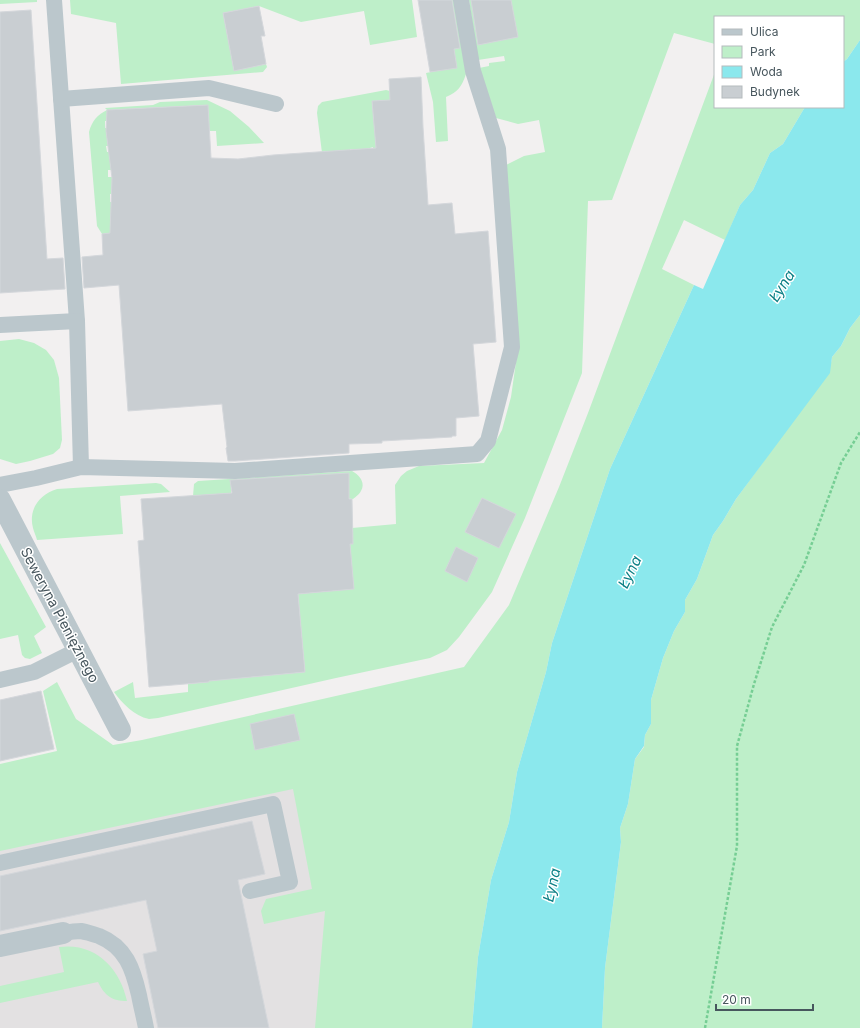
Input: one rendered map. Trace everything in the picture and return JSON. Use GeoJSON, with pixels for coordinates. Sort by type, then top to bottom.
{"type":"FeatureCollection","features":[{"type":"Feature","properties":{"kind":"street","name":"Seweryna Pieniężnego"},"geometry":{"type":"LineString","coordinates":[[0,500],[120,730]]}},
{"type":"Feature","properties":{"kind":"street"},"geometry":{"type":"LineString","coordinates":[[0,946],[62,933]]}},
{"type":"Feature","properties":{"kind":"lane"},"geometry":{"type":"LineString","coordinates":[[54,0],[77,321],[81,468]]}},
{"type":"Feature","properties":{"kind":"lane"},"geometry":{"type":"LineString","coordinates":[[0,485],[81,468],[243,471],[477,454],[488,441],[512,347],[498,149],[472,71],[461,0]]}},
{"type":"Feature","properties":{"kind":"lane"},"geometry":{"type":"LineString","coordinates":[[61,99],[209,88],[276,104]]}},
{"type":"Feature","properties":{"kind":"lane"},"geometry":{"type":"LineString","coordinates":[[0,324],[77,321]]}},
{"type":"Feature","properties":{"kind":"lane"},"geometry":{"type":"LineString","coordinates":[[0,680],[34,672],[78,650]]}},
{"type":"Feature","properties":{"kind":"lane"},"geometry":{"type":"LineString","coordinates":[[0,863],[273,804],[290,882],[250,891]]}},
{"type":"Feature","properties":{"kind":"lane"},"geometry":{"type":"LineString","coordinates":[[62,933],[82,931],[105,938],[115,945],[124,955],[135,978],[146,1028]]}},
{"type":"Feature","properties":{"kind":"path"},"geometry":{"type":"LineString","coordinates":[[705,1028],[737,846],[737,746],[772,627],[804,566],[841,463],[860,432]]}},
{"type":"Feature","properties":{"kind":"shaded area"},"geometry":{"type":"Polygon","coordinates":[[[349,701],[320,1028],[0,1028],[0,780],[349,701]]]}},
{"type":"Feature","properties":{"kind":"green space"},"geometry":{"type":"Polygon","coordinates":[[[0,0],[37,0],[37,2],[0,4],[0,0]]]}},
{"type":"Feature","properties":{"kind":"green space"},"geometry":{"type":"Polygon","coordinates":[[[70,0],[412,0],[417,37],[370,45],[364,11],[301,22],[259,6],[223,13],[234,70],[266,64],[267,67],[263,72],[121,84],[116,23],[71,14],[70,0]]]}},
{"type":"Feature","properties":{"kind":"green space"},"geometry":{"type":"Polygon","coordinates":[[[445,0],[454,0],[466,74],[459,88],[454,93],[446,97],[448,141],[436,142],[433,102],[426,73],[456,67],[445,0]]]}},
{"type":"Feature","properties":{"kind":"green space"},"geometry":{"type":"Polygon","coordinates":[[[469,0],[860,0],[860,40],[844,61],[844,16],[714,16],[714,44],[674,33],[612,200],[588,201],[582,373],[525,518],[492,592],[459,637],[447,650],[430,658],[158,718],[149,719],[138,715],[125,705],[114,692],[133,682],[135,698],[188,692],[188,684],[208,682],[209,679],[305,672],[298,594],[353,589],[350,544],[352,528],[396,524],[395,485],[401,476],[407,471],[419,466],[484,463],[502,430],[511,397],[518,348],[506,165],[524,156],[545,152],[539,120],[518,124],[496,118],[479,68],[489,66],[489,63],[505,61],[504,56],[478,60],[469,0]]]}},
{"type":"Feature","properties":{"kind":"green space"},"geometry":{"type":"Polygon","coordinates":[[[714,75],[714,108],[804,108],[783,144],[770,153],[753,190],[740,205],[725,240],[684,220],[662,269],[694,285],[610,469],[552,643],[546,672],[517,772],[509,822],[491,880],[478,957],[472,1028],[315,1028],[325,911],[264,924],[261,911],[266,899],[312,889],[293,789],[0,851],[0,764],[57,751],[43,691],[57,682],[76,719],[113,745],[142,740],[464,667],[509,605],[559,487],[714,75]]]}},
{"type":"Feature","properties":{"kind":"green space"},"geometry":{"type":"Polygon","coordinates":[[[386,90],[390,91],[390,101],[372,101],[377,148],[350,149],[350,151],[333,151],[322,153],[317,113],[318,106],[322,102],[386,90]]]}},
{"type":"Feature","properties":{"kind":"green space"},"geometry":{"type":"Polygon","coordinates":[[[207,100],[230,111],[249,127],[264,143],[217,146],[216,131],[209,131],[207,105],[107,110],[105,108],[153,105],[160,102],[207,100]]]}},
{"type":"Feature","properties":{"kind":"green space"},"geometry":{"type":"Polygon","coordinates":[[[107,110],[108,121],[105,121],[105,128],[109,128],[110,146],[106,146],[107,152],[110,152],[111,170],[108,170],[108,177],[112,177],[113,194],[110,194],[110,202],[113,202],[116,233],[102,234],[97,226],[89,132],[95,119],[107,110]]]}},
{"type":"Feature","properties":{"kind":"green space"},"geometry":{"type":"Polygon","coordinates":[[[860,315],[860,1028],[602,1028],[605,968],[621,842],[620,828],[628,804],[635,759],[644,747],[645,735],[651,724],[651,700],[663,658],[674,631],[685,612],[685,600],[697,579],[713,535],[736,499],[774,447],[831,363],[832,357],[841,346],[850,328],[860,315]]]}},
{"type":"Feature","properties":{"kind":"green space"},"geometry":{"type":"Polygon","coordinates":[[[19,339],[34,343],[46,350],[54,360],[59,378],[62,440],[60,448],[53,454],[16,464],[0,459],[0,341],[19,339]]]}},
{"type":"Feature","properties":{"kind":"green space"},"geometry":{"type":"Polygon","coordinates":[[[352,471],[360,477],[363,484],[361,492],[353,499],[231,484],[231,493],[193,496],[194,484],[198,481],[352,471]]]}},
{"type":"Feature","properties":{"kind":"green space"},"geometry":{"type":"Polygon","coordinates":[[[156,483],[161,484],[170,492],[120,496],[123,534],[37,540],[33,528],[32,515],[37,503],[51,491],[57,489],[156,483]]]}},
{"type":"Feature","properties":{"kind":"green space"},"geometry":{"type":"Polygon","coordinates":[[[0,543],[46,627],[34,636],[42,653],[30,659],[25,658],[22,655],[18,635],[0,639],[0,543]]]}},
{"type":"Feature","properties":{"kind":"green space"},"geometry":{"type":"Polygon","coordinates":[[[59,947],[84,949],[94,953],[104,960],[112,968],[118,978],[124,989],[127,1001],[113,999],[103,991],[98,982],[0,1003],[0,986],[64,972],[59,947]]]}},
{"type":"Feature","properties":{"kind":"water","name":"Łyna"},"geometry":{"type":"Polygon","coordinates":[[[860,40],[860,315],[850,328],[841,346],[832,357],[830,373],[736,499],[713,535],[697,579],[685,600],[685,612],[674,631],[663,658],[651,700],[651,724],[645,735],[644,746],[635,759],[628,804],[620,828],[621,842],[605,968],[602,1028],[472,1028],[478,957],[491,880],[509,822],[517,772],[546,672],[552,643],[610,469],[694,285],[703,289],[740,205],[753,190],[770,153],[783,144],[804,108],[844,108],[844,61],[860,40]]]}},
{"type":"Feature","properties":{"kind":"building"},"geometry":{"type":"Polygon","coordinates":[[[418,0],[452,0],[460,48],[454,49],[457,68],[430,72],[418,0]]]}},
{"type":"Feature","properties":{"kind":"building"},"geometry":{"type":"Polygon","coordinates":[[[471,0],[511,0],[518,37],[478,45],[471,0]]]}},
{"type":"Feature","properties":{"kind":"building"},"geometry":{"type":"Polygon","coordinates":[[[259,6],[265,36],[261,36],[266,64],[234,71],[223,13],[259,6]]]}},
{"type":"Feature","properties":{"kind":"building"},"geometry":{"type":"Polygon","coordinates":[[[31,10],[47,259],[63,258],[65,289],[0,293],[0,12],[31,10]]]}},
{"type":"Feature","properties":{"kind":"building"},"geometry":{"type":"Polygon","coordinates":[[[421,77],[428,205],[452,203],[455,234],[488,231],[496,342],[473,344],[479,416],[456,418],[456,436],[452,437],[382,441],[382,443],[349,444],[349,453],[228,461],[222,404],[128,411],[119,285],[84,288],[82,257],[103,255],[102,234],[110,233],[112,178],[106,131],[107,110],[208,105],[211,158],[238,159],[273,155],[376,148],[372,101],[390,100],[389,79],[421,77]]]}},
{"type":"Feature","properties":{"kind":"building"},"geometry":{"type":"Polygon","coordinates":[[[349,473],[349,499],[352,499],[353,544],[350,544],[354,589],[298,594],[305,672],[149,687],[138,541],[144,540],[141,499],[232,493],[230,480],[349,473]]]}},
{"type":"Feature","properties":{"kind":"building"},"geometry":{"type":"Polygon","coordinates":[[[482,498],[516,514],[499,548],[465,532],[482,498]]]}},
{"type":"Feature","properties":{"kind":"building"},"geometry":{"type":"Polygon","coordinates":[[[456,547],[478,558],[467,582],[445,571],[456,547]]]}},
{"type":"Feature","properties":{"kind":"building"},"geometry":{"type":"Polygon","coordinates":[[[41,691],[54,749],[0,761],[0,700],[41,691]]]}},
{"type":"Feature","properties":{"kind":"building"},"geometry":{"type":"Polygon","coordinates":[[[294,714],[300,740],[255,750],[250,724],[294,714]]]}},
{"type":"Feature","properties":{"kind":"building"},"geometry":{"type":"Polygon","coordinates":[[[252,821],[265,874],[238,880],[269,1028],[158,1028],[143,954],[157,951],[146,900],[0,931],[0,876],[252,821]]]}}]}
